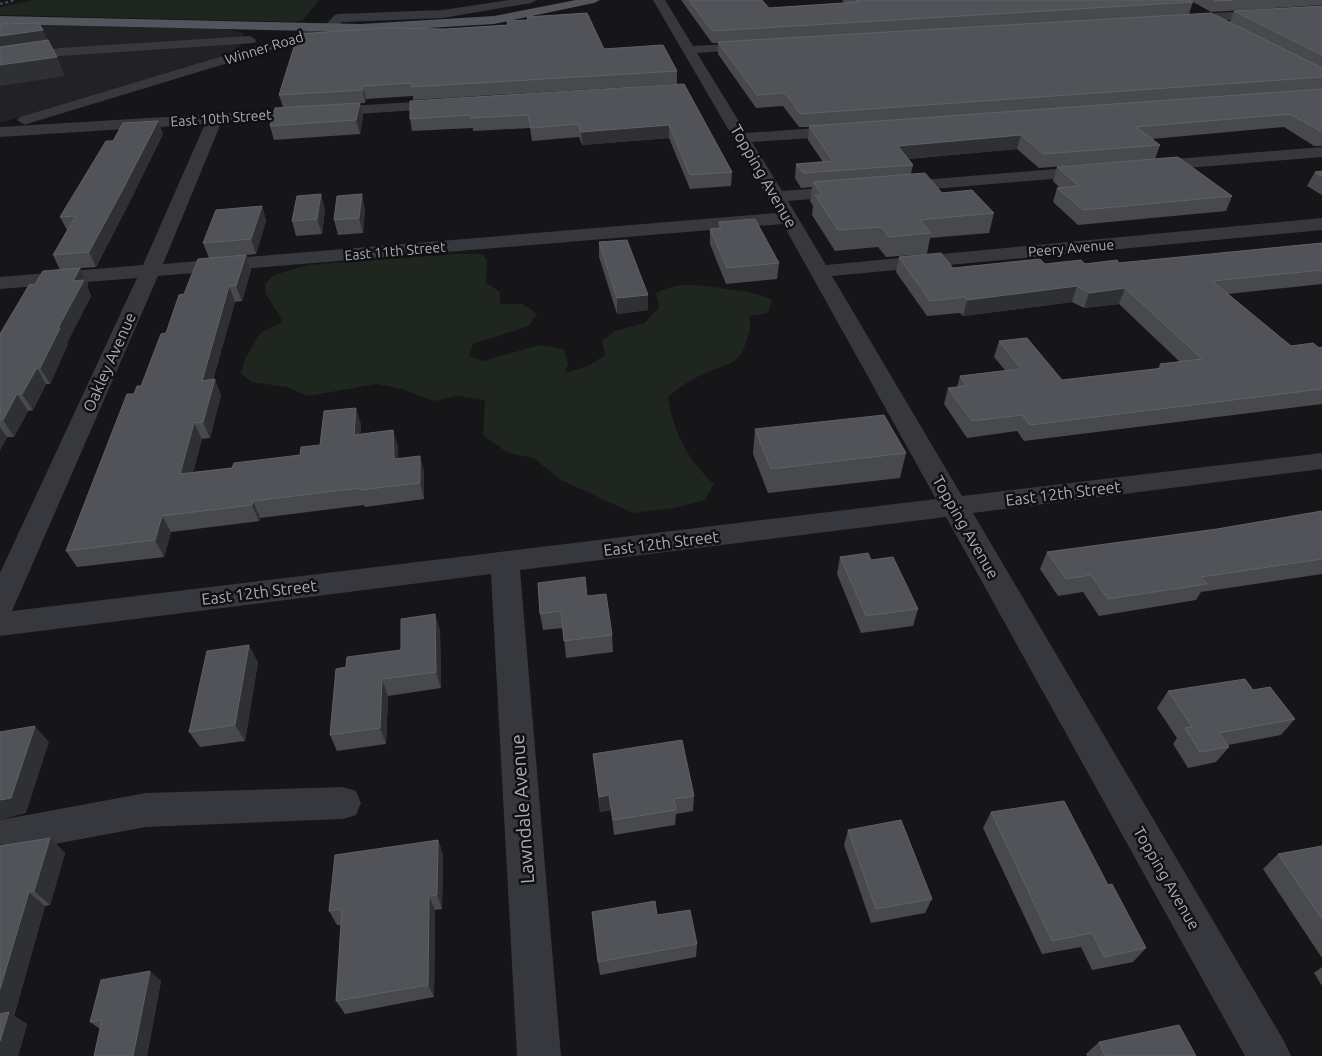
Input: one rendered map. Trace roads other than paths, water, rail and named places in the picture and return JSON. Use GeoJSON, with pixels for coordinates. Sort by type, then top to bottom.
{"type":"FeatureCollection","features":[{"type":"Feature","properties":{"kind":"main road","name":"Winner Road"},"geometry":{"type":"LineString","coordinates":[[334,23],[410,27],[494,20],[594,0]]}},
{"type":"Feature","properties":{"kind":"main road"},"geometry":{"type":"LineString","coordinates":[[0,20],[306,28],[334,23]]}},
{"type":"Feature","properties":{"kind":"street"},"geometry":{"type":"LineString","coordinates":[[334,23],[443,14],[531,0]]}},
{"type":"Feature","properties":{"kind":"street","name":"Topping Avenue"},"geometry":{"type":"LineString","coordinates":[[659,0],[743,138],[820,271],[1269,1056]]}},
{"type":"Feature","properties":{"kind":"street"},"geometry":{"type":"LineString","coordinates":[[1184,4],[1234,31]]}},
{"type":"Feature","properties":{"kind":"street"},"geometry":{"type":"LineString","coordinates":[[1166,20],[1322,11]]}},
{"type":"Feature","properties":{"kind":"street"},"geometry":{"type":"LineString","coordinates":[[306,28],[318,14]]}},
{"type":"Feature","properties":{"kind":"street","name":"Winner Road"},"geometry":{"type":"LineString","coordinates":[[0,128],[248,47],[334,23]]}},
{"type":"Feature","properties":{"kind":"street"},"geometry":{"type":"LineString","coordinates":[[0,61],[60,52],[248,47],[254,26]]}},
{"type":"Feature","properties":{"kind":"street"},"geometry":{"type":"LineString","coordinates":[[689,50],[772,44]]}},
{"type":"Feature","properties":{"kind":"street"},"geometry":{"type":"LineString","coordinates":[[695,89],[712,88]]}},
{"type":"Feature","properties":{"kind":"street","name":"East 10th Street"},"geometry":{"type":"LineString","coordinates":[[0,132],[460,103]]}},
{"type":"Feature","properties":{"kind":"street","name":"Oakley Avenue"},"geometry":{"type":"LineString","coordinates":[[0,604],[150,271],[215,118]]}},
{"type":"Feature","properties":{"kind":"street"},"geometry":{"type":"LineString","coordinates":[[743,138],[857,130]]}},
{"type":"Feature","properties":{"kind":"street"},"geometry":{"type":"LineString","coordinates":[[1133,168],[1322,152]]}},
{"type":"Feature","properties":{"kind":"street"},"geometry":{"type":"LineString","coordinates":[[884,188],[1113,169]]}},
{"type":"Feature","properties":{"kind":"street"},"geometry":{"type":"LineString","coordinates":[[777,197],[864,190]]}},
{"type":"Feature","properties":{"kind":"street","name":"East 11th Street"},"geometry":{"type":"LineString","coordinates":[[0,283],[789,218]]}},
{"type":"Feature","properties":{"kind":"street","name":"Peery Avenue"},"geometry":{"type":"LineString","coordinates":[[820,271],[1322,224]]}},
{"type":"Feature","properties":{"kind":"street","name":"East 12th Street"},"geometry":{"type":"LineString","coordinates":[[0,624],[1322,462]]}},
{"type":"Feature","properties":{"kind":"street","name":"Lawndale Avenue"},"geometry":{"type":"LineString","coordinates":[[505,562],[539,1056]]}},
{"type":"Feature","properties":{"kind":"street"},"geometry":{"type":"LineString","coordinates":[[0,837],[146,810],[343,803]]}},
{"type":"Feature","properties":{"kind":"railway"},"geometry":{"type":"LineString","coordinates":[[0,4],[16,0]]}}]}
